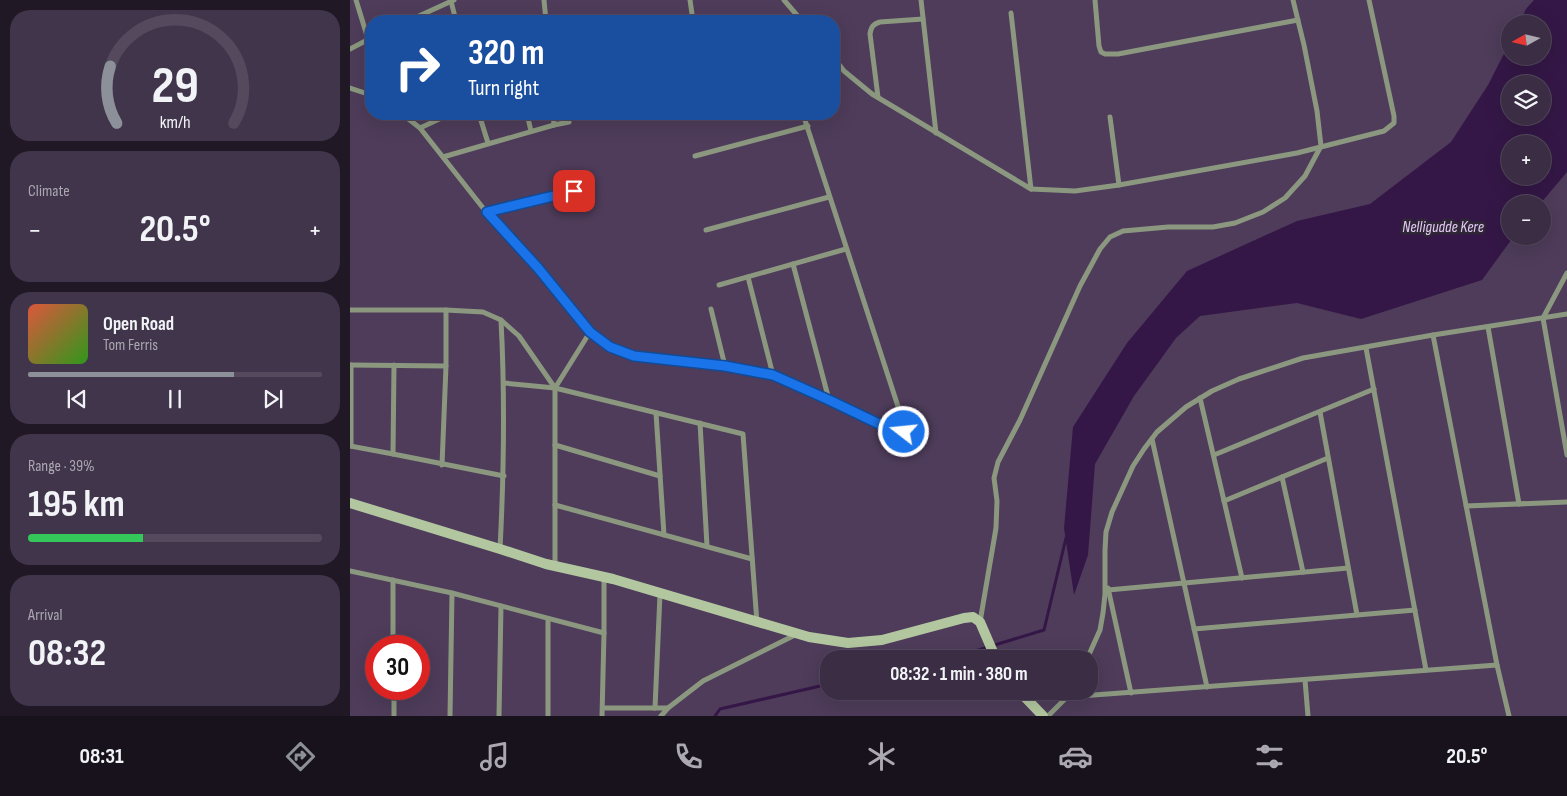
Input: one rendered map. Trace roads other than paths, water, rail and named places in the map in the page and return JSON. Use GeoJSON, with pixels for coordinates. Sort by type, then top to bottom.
{"type":"FeatureCollection","features":[{"type":"Feature","properties":{"kind":"street"},"geometry":{"type":"LineString","coordinates":[[356,0],[365,25]]}},
{"type":"Feature","properties":{"kind":"street"},"geometry":{"type":"LineString","coordinates":[[544,0],[546,15]]}},
{"type":"Feature","properties":{"kind":"street"},"geometry":{"type":"LineString","coordinates":[[690,0],[691,15]]}},
{"type":"Feature","properties":{"kind":"street"},"geometry":{"type":"LineString","coordinates":[[784,0],[797,15]]}},
{"type":"Feature","properties":{"kind":"street"},"geometry":{"type":"LineString","coordinates":[[921,0],[936,133]]}},
{"type":"Feature","properties":{"kind":"street"},"geometry":{"type":"LineString","coordinates":[[1095,0],[1099,46],[1105,54],[1118,54],[1298,20]]}},
{"type":"Feature","properties":{"kind":"street"},"geometry":{"type":"LineString","coordinates":[[992,650],[980,622],[996,528],[997,501],[994,478],[998,462],[1020,420],[1080,286],[1100,249],[1110,237],[1123,232],[1235,224],[1263,212],[1284,198],[1305,176],[1321,146],[1317,111],[1293,0]]}},
{"type":"Feature","properties":{"kind":"street"},"geometry":{"type":"LineString","coordinates":[[840,66],[878,97],[1031,189],[1075,191],[1120,185],[1296,153],[1384,131],[1394,123],[1393,109],[1370,0]]}},
{"type":"Feature","properties":{"kind":"street"},"geometry":{"type":"LineString","coordinates":[[421,15],[452,1],[455,15]]}},
{"type":"Feature","properties":{"kind":"street"},"geometry":{"type":"LineString","coordinates":[[1011,12],[1031,189]]}},
{"type":"Feature","properties":{"kind":"street"},"geometry":{"type":"LineString","coordinates":[[878,97],[870,29],[874,24],[880,22],[923,19]]}},
{"type":"Feature","properties":{"kind":"street"},"geometry":{"type":"LineString","coordinates":[[350,49],[365,42]]}},
{"type":"Feature","properties":{"kind":"street"},"geometry":{"type":"LineString","coordinates":[[350,88],[365,93]]}},
{"type":"Feature","properties":{"kind":"street"},"geometry":{"type":"LineString","coordinates":[[1110,117],[1120,185]]}},
{"type":"Feature","properties":{"kind":"street"},"geometry":{"type":"LineString","coordinates":[[410,120],[420,128],[487,212],[538,268],[590,332],[610,347],[634,356],[725,366],[773,375],[901,434],[905,428],[805,120]]}},
{"type":"Feature","properties":{"kind":"street"},"geometry":{"type":"LineString","coordinates":[[420,128],[437,120]]}},
{"type":"Feature","properties":{"kind":"street"},"geometry":{"type":"LineString","coordinates":[[481,120],[488,143]]}},
{"type":"Feature","properties":{"kind":"street"},"geometry":{"type":"LineString","coordinates":[[528,120],[531,131]]}},
{"type":"Feature","properties":{"kind":"street"},"geometry":{"type":"LineString","coordinates":[[554,120],[554,125]]}},
{"type":"Feature","properties":{"kind":"street"},"geometry":{"type":"LineString","coordinates":[[443,156],[570,122]]}},
{"type":"Feature","properties":{"kind":"street"},"geometry":{"type":"LineString","coordinates":[[695,156],[808,126]]}},
{"type":"Feature","properties":{"kind":"street"},"geometry":{"type":"LineString","coordinates":[[487,212],[574,191]]}},
{"type":"Feature","properties":{"kind":"street"},"geometry":{"type":"LineString","coordinates":[[706,230],[829,197]]}},
{"type":"Feature","properties":{"kind":"street"},"geometry":{"type":"LineString","coordinates":[[719,285],[846,249]]}},
{"type":"Feature","properties":{"kind":"street"},"geometry":{"type":"LineString","coordinates":[[794,264],[829,400]]}},
{"type":"Feature","properties":{"kind":"street"},"geometry":{"type":"LineString","coordinates":[[1567,273],[1543,318],[1567,455]]}},
{"type":"Feature","properties":{"kind":"street"},"geometry":{"type":"LineString","coordinates":[[748,277],[773,375]]}},
{"type":"Feature","properties":{"kind":"street"},"geometry":{"type":"LineString","coordinates":[[712,309],[725,366]]}},
{"type":"Feature","properties":{"kind":"street"},"geometry":{"type":"LineString","coordinates":[[350,310],[482,312],[501,320],[519,336],[555,388]]}},
{"type":"Feature","properties":{"kind":"street"},"geometry":{"type":"LineString","coordinates":[[442,465],[446,310]]}},
{"type":"Feature","properties":{"kind":"street"},"geometry":{"type":"LineString","coordinates":[[1091,650],[1100,630],[1103,613],[1106,532],[1112,512],[1133,466],[1152,439],[1172,418],[1200,398],[1239,379],[1303,358],[1567,314]]}},
{"type":"Feature","properties":{"kind":"street"},"geometry":{"type":"LineString","coordinates":[[500,548],[504,476],[504,383],[501,320]]}},
{"type":"Feature","properties":{"kind":"street"},"geometry":{"type":"LineString","coordinates":[[1488,327],[1519,504]]}},
{"type":"Feature","properties":{"kind":"street"},"geometry":{"type":"LineString","coordinates":[[555,566],[555,388],[590,332]]}},
{"type":"Feature","properties":{"kind":"street"},"geometry":{"type":"LineString","coordinates":[[1434,335],[1497,665],[1509,716]]}},
{"type":"Feature","properties":{"kind":"street"},"geometry":{"type":"LineString","coordinates":[[1366,348],[1426,670]]}},
{"type":"Feature","properties":{"kind":"street"},"geometry":{"type":"LineString","coordinates":[[393,454],[394,364]]}},
{"type":"Feature","properties":{"kind":"street"},"geometry":{"type":"LineString","coordinates":[[446,366],[351,365],[350,446],[504,476]]}},
{"type":"Feature","properties":{"kind":"street"},"geometry":{"type":"LineString","coordinates":[[504,383],[555,388],[743,434],[757,623]]}},
{"type":"Feature","properties":{"kind":"street"},"geometry":{"type":"LineString","coordinates":[[1214,456],[1374,389]]}},
{"type":"Feature","properties":{"kind":"street"},"geometry":{"type":"LineString","coordinates":[[1200,398],[1242,578]]}},
{"type":"Feature","properties":{"kind":"street"},"geometry":{"type":"LineString","coordinates":[[1320,412],[1357,615]]}},
{"type":"Feature","properties":{"kind":"street"},"geometry":{"type":"LineString","coordinates":[[656,413],[664,534]]}},
{"type":"Feature","properties":{"kind":"street"},"geometry":{"type":"LineString","coordinates":[[700,423],[707,546]]}},
{"type":"Feature","properties":{"kind":"street"},"geometry":{"type":"LineString","coordinates":[[1152,439],[1207,687]]}},
{"type":"Feature","properties":{"kind":"street"},"geometry":{"type":"LineString","coordinates":[[555,446],[660,476]]}},
{"type":"Feature","properties":{"kind":"street"},"geometry":{"type":"LineString","coordinates":[[1224,501],[1328,458]]}},
{"type":"Feature","properties":{"kind":"street"},"geometry":{"type":"LineString","coordinates":[[1282,477],[1302,572]]}},
{"type":"Feature","properties":{"kind":"street"},"geometry":{"type":"LineString","coordinates":[[1466,506],[1567,502]]}},
{"type":"Feature","properties":{"kind":"street"},"geometry":{"type":"LineString","coordinates":[[350,503],[555,566],[604,577],[809,638],[848,643],[882,640],[964,618],[972,618],[980,622]]}},
{"type":"Feature","properties":{"kind":"street"},"geometry":{"type":"LineString","coordinates":[[555,505],[752,558]]}},
{"type":"Feature","properties":{"kind":"street"},"geometry":{"type":"LineString","coordinates":[[1108,590],[1348,568]]}},
{"type":"Feature","properties":{"kind":"street"},"geometry":{"type":"LineString","coordinates":[[350,571],[452,593],[604,633]]}},
{"type":"Feature","properties":{"kind":"street"},"geometry":{"type":"LineString","coordinates":[[1104,573],[1131,693]]}},
{"type":"Feature","properties":{"kind":"street"},"geometry":{"type":"LineString","coordinates":[[602,716],[604,577]]}},
{"type":"Feature","properties":{"kind":"street"},"geometry":{"type":"LineString","coordinates":[[393,580],[394,635]]}},
{"type":"Feature","properties":{"kind":"street"},"geometry":{"type":"LineString","coordinates":[[450,716],[452,593]]}},
{"type":"Feature","properties":{"kind":"street"},"geometry":{"type":"LineString","coordinates":[[655,708],[660,594]]}},
{"type":"Feature","properties":{"kind":"street"},"geometry":{"type":"LineString","coordinates":[[499,716],[502,606]]}},
{"type":"Feature","properties":{"kind":"street"},"geometry":{"type":"LineString","coordinates":[[1194,629],[1415,610]]}},
{"type":"Feature","properties":{"kind":"street"},"geometry":{"type":"LineString","coordinates":[[548,619],[548,716]]}},
{"type":"Feature","properties":{"kind":"street"},"geometry":{"type":"LineString","coordinates":[[662,716],[668,708],[703,681],[798,634]]}},
{"type":"Feature","properties":{"kind":"street"},"geometry":{"type":"LineString","coordinates":[[1098,695],[1497,665]]}},
{"type":"Feature","properties":{"kind":"street"},"geometry":{"type":"LineString","coordinates":[[1305,680],[1308,716]]}},
{"type":"Feature","properties":{"kind":"street"},"geometry":{"type":"LineString","coordinates":[[394,700],[394,716]]}},
{"type":"Feature","properties":{"kind":"street"},"geometry":{"type":"LineString","coordinates":[[1028,700],[1044,716],[1064,700]]}},
{"type":"Feature","properties":{"kind":"street"},"geometry":{"type":"LineString","coordinates":[[603,708],[668,708]]}},
{"type":"Feature","properties":{"kind":"water","name":"Nelligudde Kere"},"geometry":{"type":"Polygon","coordinates":[[[1534,0],[1567,0],[1567,172],[1548,195],[1501,195],[1501,245],[1507,245],[1482,280],[1361,319],[1297,303],[1200,316],[1176,338],[1134,396],[1095,464],[1088,555],[1074,595],[1064,528],[1073,427],[1127,343],[1187,271],[1297,221],[1370,204],[1451,142],[1488,85],[1501,60],[1501,65],[1551,65],[1551,15],[1523,15],[1534,0]]]}},
{"type":"Feature","properties":{"kind":"waterway"},"geometry":{"type":"LineString","coordinates":[[978,650],[1044,630],[1066,538]]}},
{"type":"Feature","properties":{"kind":"waterway"},"geometry":{"type":"LineString","coordinates":[[715,716],[720,709],[820,686]]}}]}
